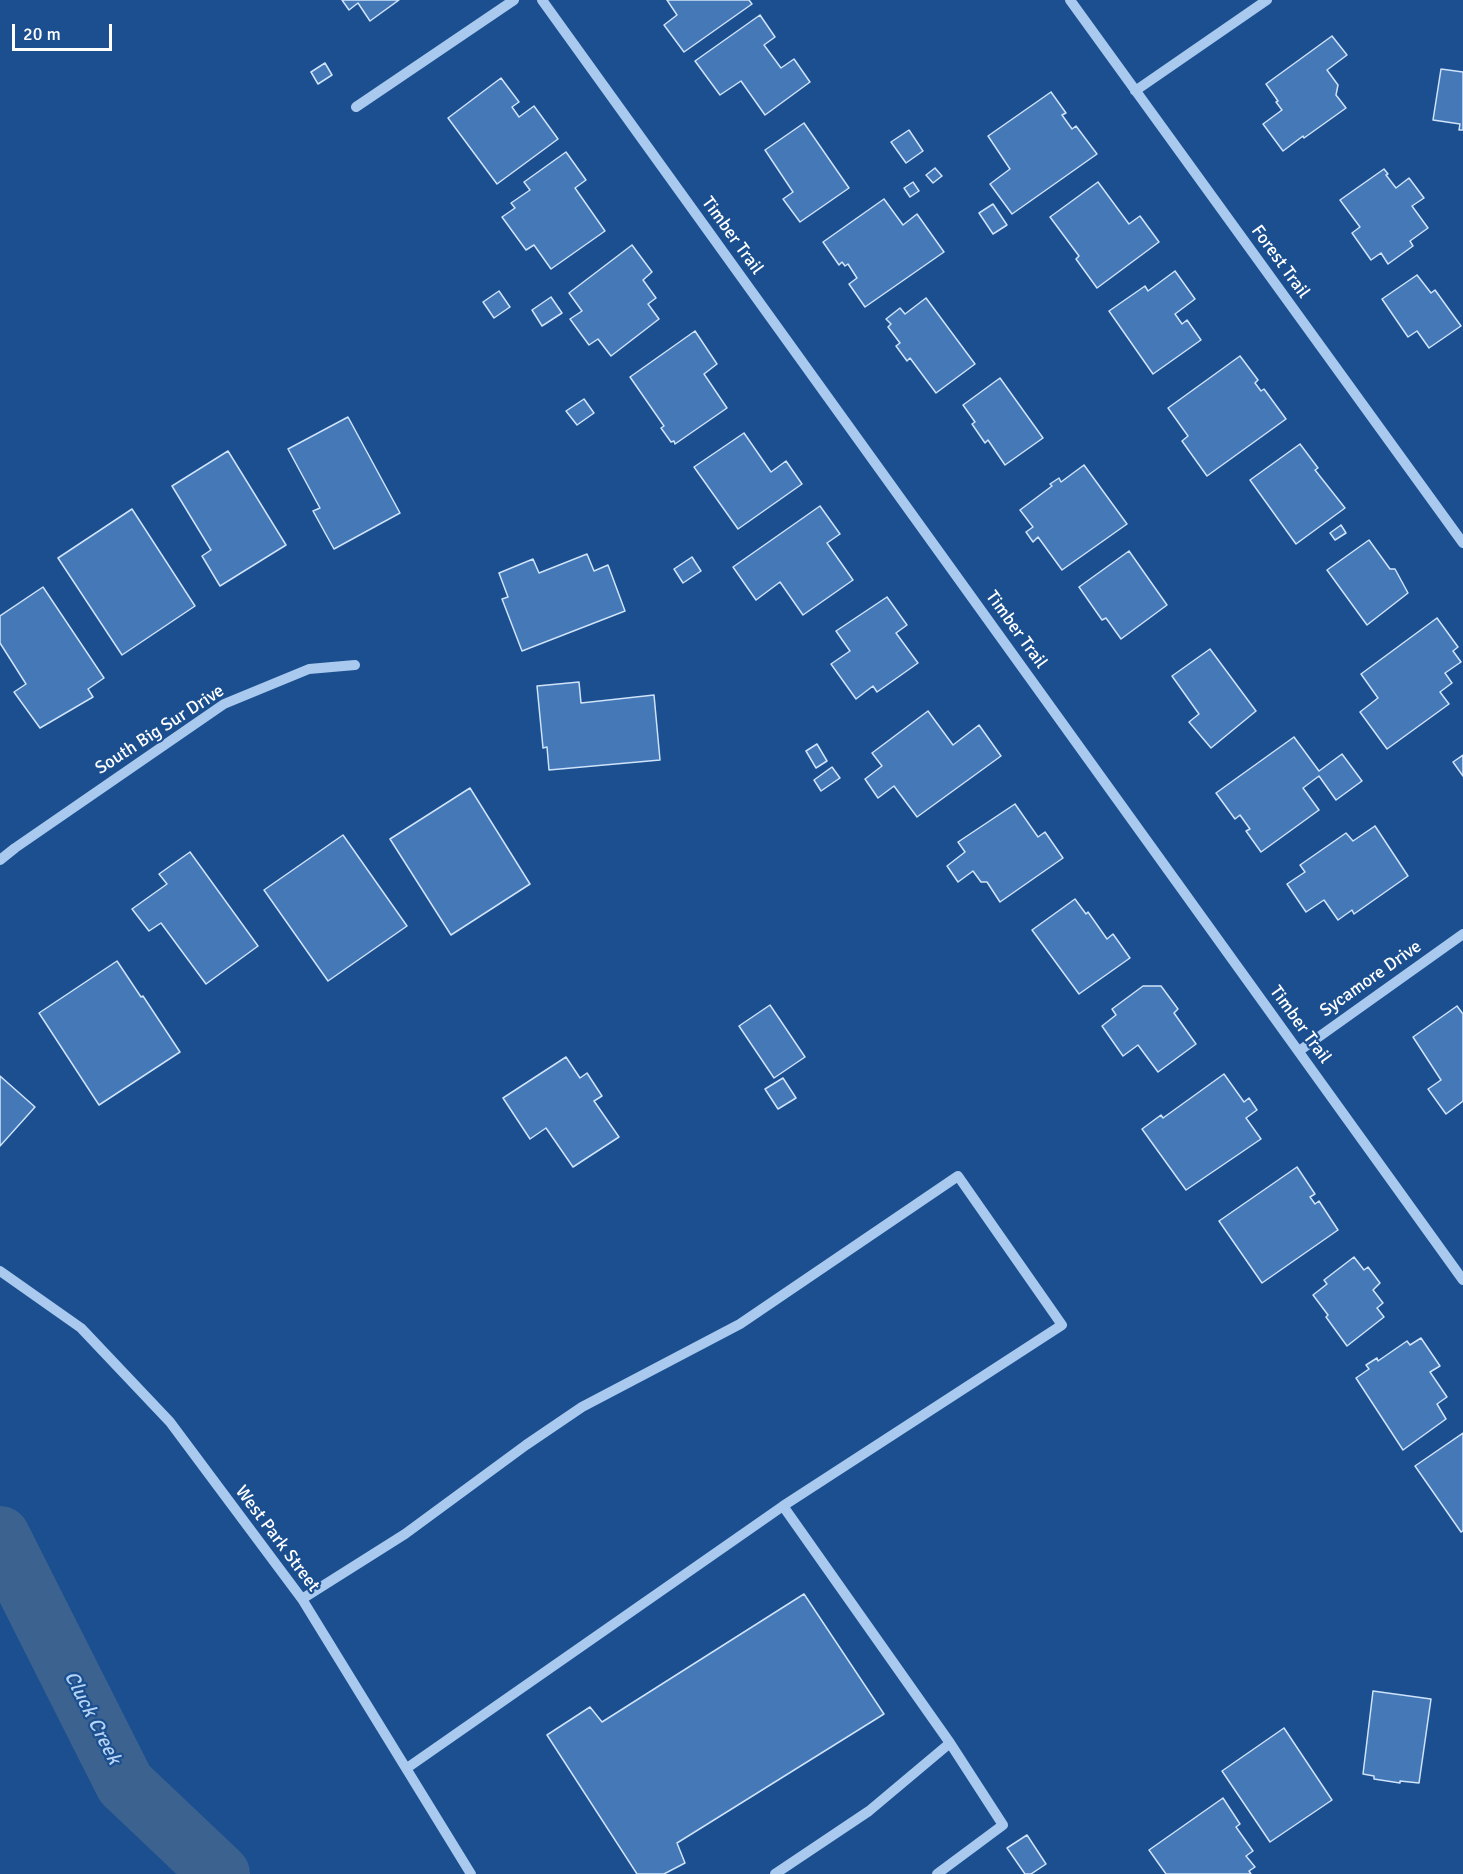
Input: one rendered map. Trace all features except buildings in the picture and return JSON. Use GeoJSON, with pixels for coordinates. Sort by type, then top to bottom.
{"type":"FeatureCollection","features":[{"type":"Feature","properties":{"kind":"street"},"geometry":{"type":"LineString","coordinates":[[356,107],[514,0]]}},
{"type":"Feature","properties":{"kind":"street","name":"Timber Trail"},"geometry":{"type":"LineString","coordinates":[[542,0],[1463,1280]]}},
{"type":"Feature","properties":{"kind":"street","name":"Forest Trail"},"geometry":{"type":"LineString","coordinates":[[1070,0],[1463,543]]}},
{"type":"Feature","properties":{"kind":"street"},"geometry":{"type":"LineString","coordinates":[[1135,91],[1268,0]]}},
{"type":"Feature","properties":{"kind":"street","name":"South Big Sur Drive"},"geometry":{"type":"LineString","coordinates":[[0,860],[224,704],[309,669],[355,665]]}},
{"type":"Feature","properties":{"kind":"street","name":"Sycamore Drive"},"geometry":{"type":"LineString","coordinates":[[1299,1051],[1463,933]]}},
{"type":"Feature","properties":{"kind":"street"},"geometry":{"type":"LineString","coordinates":[[302,1599],[405,1534],[582,1407],[740,1324],[958,1176],[1062,1326],[783,1506],[407,1768]]}},
{"type":"Feature","properties":{"kind":"street","name":"West Park Street"},"geometry":{"type":"LineString","coordinates":[[0,1272],[81,1328],[170,1422],[302,1599],[471,1874]]}},
{"type":"Feature","properties":{"kind":"street"},"geometry":{"type":"LineString","coordinates":[[783,1506],[950,1743],[1003,1825],[937,1874]]}},
{"type":"Feature","properties":{"kind":"street"},"geometry":{"type":"LineString","coordinates":[[776,1874],[869,1811],[950,1743]]}},
{"type":"Feature","properties":{"kind":"waterway","name":"Cluck Creek"},"geometry":{"type":"LineString","coordinates":[[0,1536],[125,1784],[220,1874]]}},
{"type":"Feature","properties":{"kind":"waterway"},"geometry":{"type":"LineString","coordinates":[[178,1835],[201,1874]]}}]}
